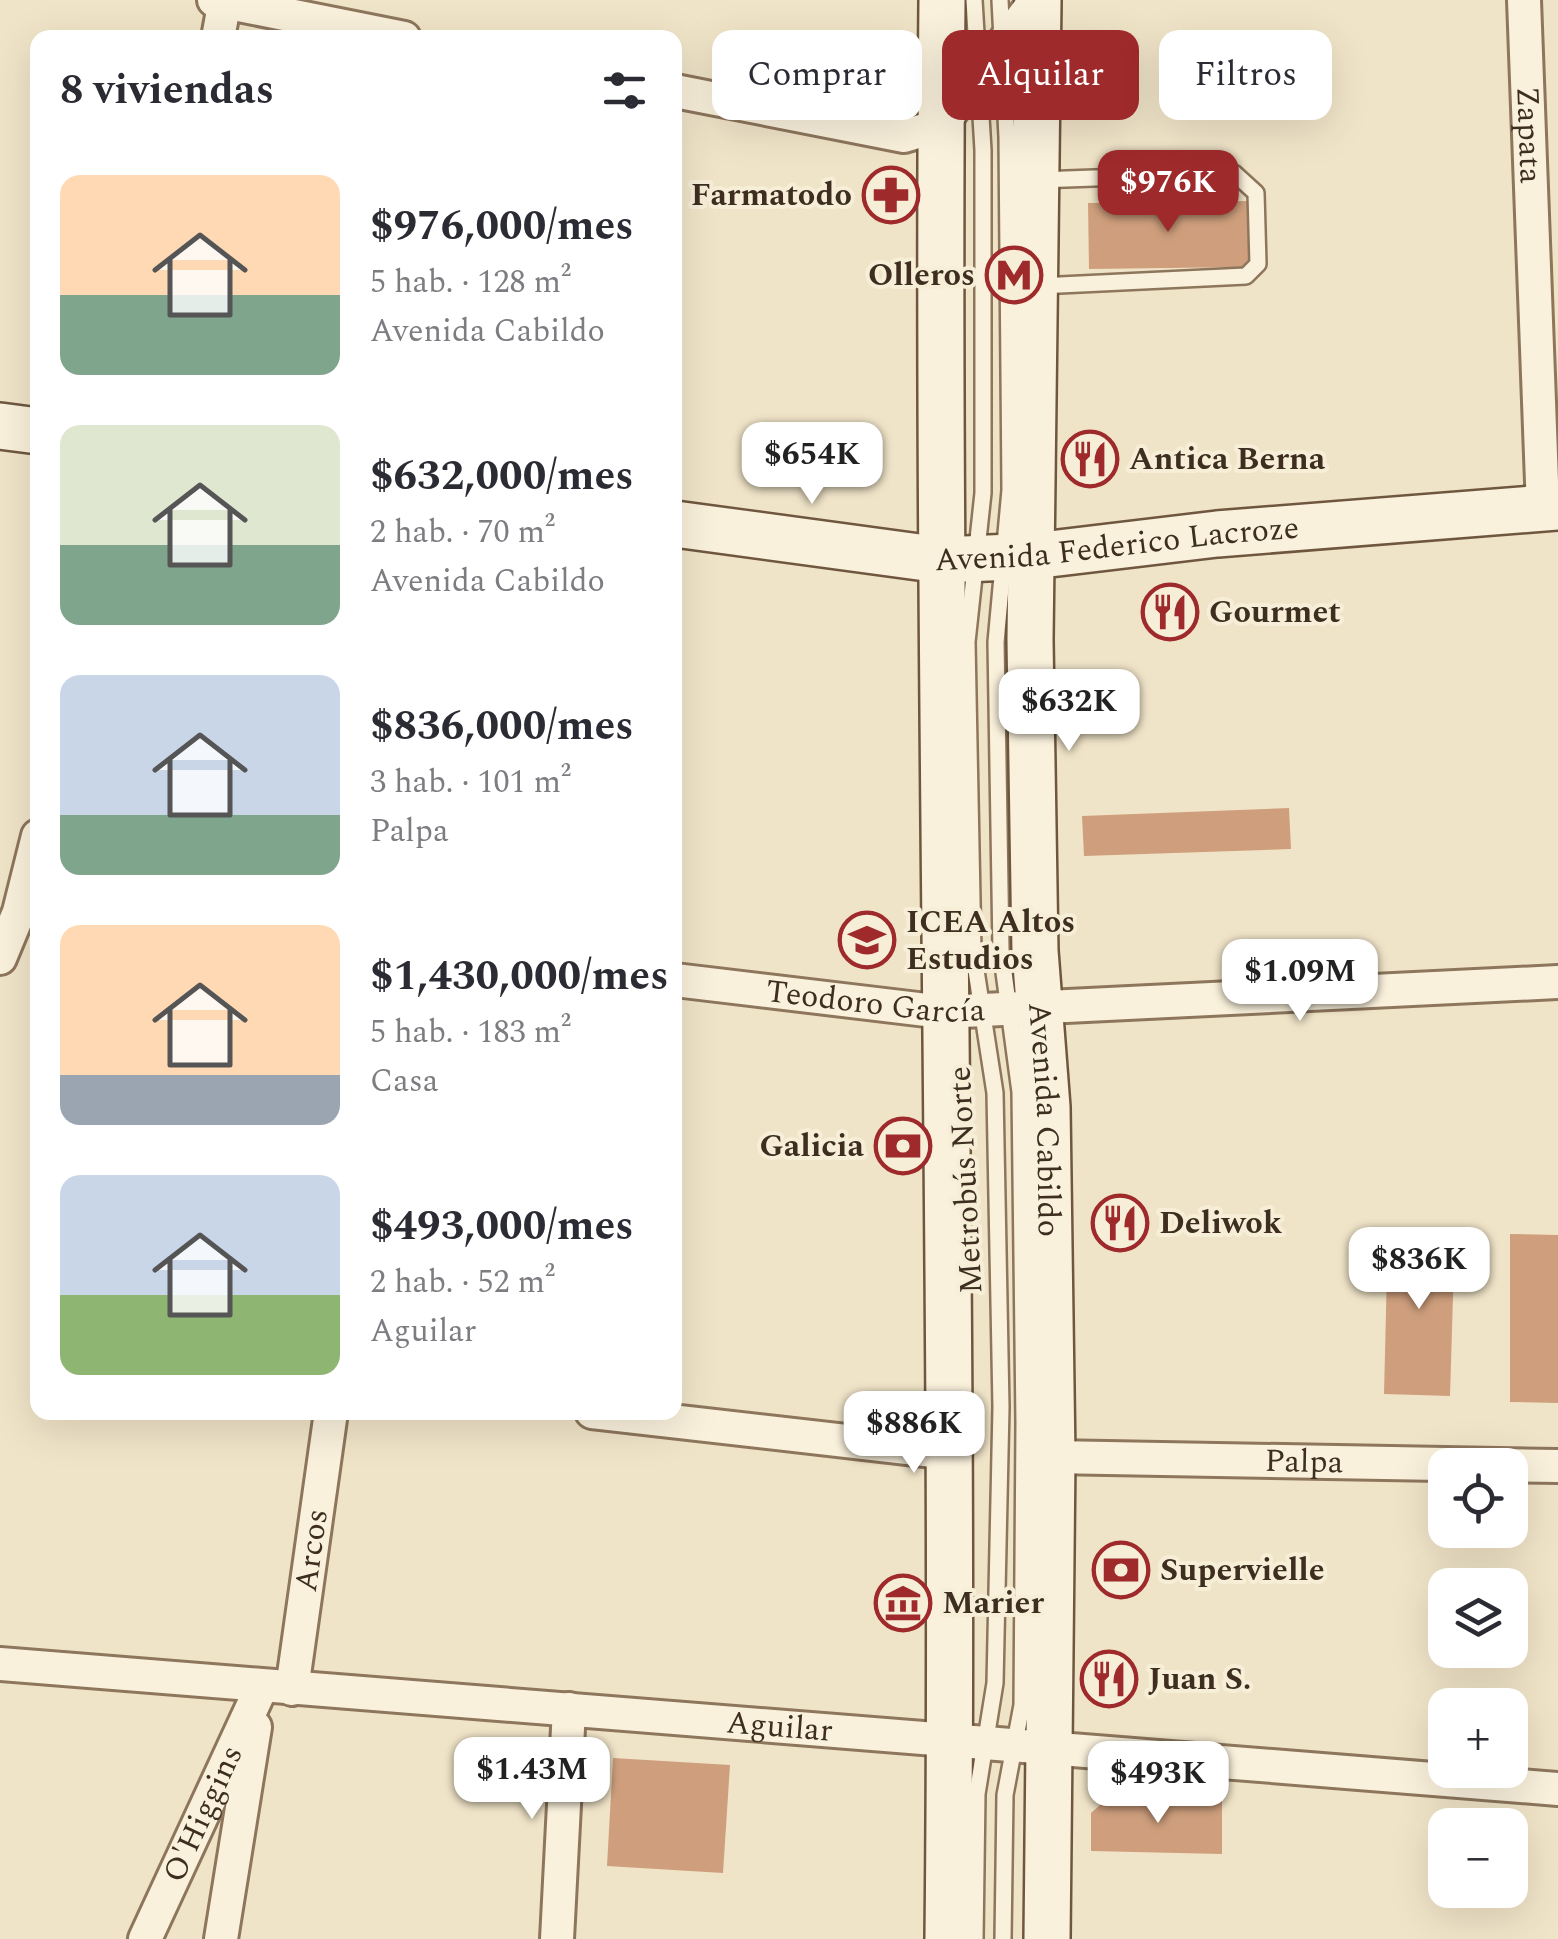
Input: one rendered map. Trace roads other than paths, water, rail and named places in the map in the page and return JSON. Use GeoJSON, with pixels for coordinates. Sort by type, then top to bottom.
{"type":"FeatureCollection","features":[{"type":"Feature","properties":{"kind":"main road","name":"Avenida Cabildo"},"geometry":{"type":"LineString","coordinates":[[942,0],[941,124],[1035,951],[993,1008]]}},
{"type":"Feature","properties":{"kind":"main road","name":"Avenida Cabildo"},"geometry":{"type":"LineString","coordinates":[[1037,0],[1035,286],[988,558],[993,1008],[952,1453],[1000,1746],[1048,1939]]}},
{"type":"Feature","properties":{"kind":"main road"},"geometry":{"type":"LineString","coordinates":[[0,426],[30,430]]}},
{"type":"Feature","properties":{"kind":"main road","name":"Avenida Federico Lacroze"},"geometry":{"type":"LineString","coordinates":[[682,525],[988,558],[1218,534],[1550,508]]}},
{"type":"Feature","properties":{"kind":"main road","name":"Avenida Cabildo"},"geometry":{"type":"LineString","coordinates":[[948,1939],[1000,1746],[1052,1457],[1048,1107],[993,1008]]}},
{"type":"Feature","properties":{"kind":"street"},"geometry":{"type":"LineString","coordinates":[[1009,30],[1037,0]]}},
{"type":"Feature","properties":{"kind":"street","name":"Zapata"},"geometry":{"type":"LineString","coordinates":[[1524,0],[1550,508]]}},
{"type":"Feature","properties":{"kind":"street"},"geometry":{"type":"LineString","coordinates":[[219,30],[221,1],[364,30]]}},
{"type":"Feature","properties":{"kind":"street"},"geometry":{"type":"LineString","coordinates":[[682,92],[904,136],[944,120]]}},
{"type":"Feature","properties":{"kind":"street"},"geometry":{"type":"LineString","coordinates":[[0,958],[19,912],[30,868]]}},
{"type":"Feature","properties":{"kind":"street","name":"Teodoro García"},"geometry":{"type":"LineString","coordinates":[[682,981],[993,1008],[1558,982]]}},
{"type":"Feature","properties":{"kind":"street","name":"Arcos"},"geometry":{"type":"LineString","coordinates":[[221,1939],[277,1689],[329,1420]]}},
{"type":"Feature","properties":{"kind":"street"},"geometry":{"type":"LineString","coordinates":[[662,1420],[952,1453]]}},
{"type":"Feature","properties":{"kind":"street","name":"Palpa"},"geometry":{"type":"LineString","coordinates":[[1052,1457],[1558,1466]]}},
{"type":"Feature","properties":{"kind":"street","name":"Aguilar"},"geometry":{"type":"LineString","coordinates":[[0,1664],[1558,1789]]}},
{"type":"Feature","properties":{"kind":"street","name":"O'Higgins"},"geometry":{"type":"LineString","coordinates":[[144,1939],[277,1689]]}},
{"type":"Feature","properties":{"kind":"street"},"geometry":{"type":"LineString","coordinates":[[557,1939],[569,1709]]}},
{"type":"Feature","properties":{"kind":"lane","name":"Metrobús Norte"},"geometry":{"type":"LineString","coordinates":[[974,0],[976,30]]}},
{"type":"Feature","properties":{"kind":"lane","name":"Metrobús Norte"},"geometry":{"type":"LineString","coordinates":[[1000,0],[1002,30]]}},
{"type":"Feature","properties":{"kind":"lane","name":"Metrobús Norte"},"geometry":{"type":"LineString","coordinates":[[980,120],[984,430],[988,558],[996,642],[1001,950],[993,1008],[1001,1407],[994,1702],[1005,1795],[1003,1939]]}},
{"type":"Feature","properties":{"kind":"lane","name":"Metrobús Norte"},"geometry":{"type":"LineString","coordinates":[[988,558],[1010,470],[1004,120]]}},
{"type":"Feature","properties":{"kind":"lane"},"geometry":{"type":"LineString","coordinates":[[1035,286],[1246,276],[1258,264],[1256,192],[1234,173],[1036,180]]}},
{"type":"Feature","properties":{"kind":"lane","name":"Metrobús Norte"},"geometry":{"type":"LineString","coordinates":[[975,1939],[978,1794],[1022,1705],[1020,1092],[993,1008]]}},
{"type":"Feature","properties":{"kind":"place","name":"Farmatodo"},"geometry":{"type":"Point","coordinates":[891,195]}},
{"type":"Feature","properties":{"kind":"place","name":"Olleros"},"geometry":{"type":"Point","coordinates":[1014,275]}},
{"type":"Feature","properties":{"kind":"place","name":"Antica Berna"},"geometry":{"type":"Point","coordinates":[1090,459]}},
{"type":"Feature","properties":{"kind":"place","name":"Gourmet"},"geometry":{"type":"Point","coordinates":[1170,612]}},
{"type":"Feature","properties":{"kind":"place","name":"ICEA Altos Estudios"},"geometry":{"type":"Point","coordinates":[867,940]}},
{"type":"Feature","properties":{"kind":"place","name":"Galicia"},"geometry":{"type":"Point","coordinates":[903,1146]}},
{"type":"Feature","properties":{"kind":"place","name":"Deliwok"},"geometry":{"type":"Point","coordinates":[1120,1223]}},
{"type":"Feature","properties":{"kind":"place","name":"Supervielle"},"geometry":{"type":"Point","coordinates":[1121,1570]}},
{"type":"Feature","properties":{"kind":"place","name":"Marier"},"geometry":{"type":"Point","coordinates":[903,1603]}},
{"type":"Feature","properties":{"kind":"place","name":"Juan S."},"geometry":{"type":"Point","coordinates":[1109,1679]}}]}
